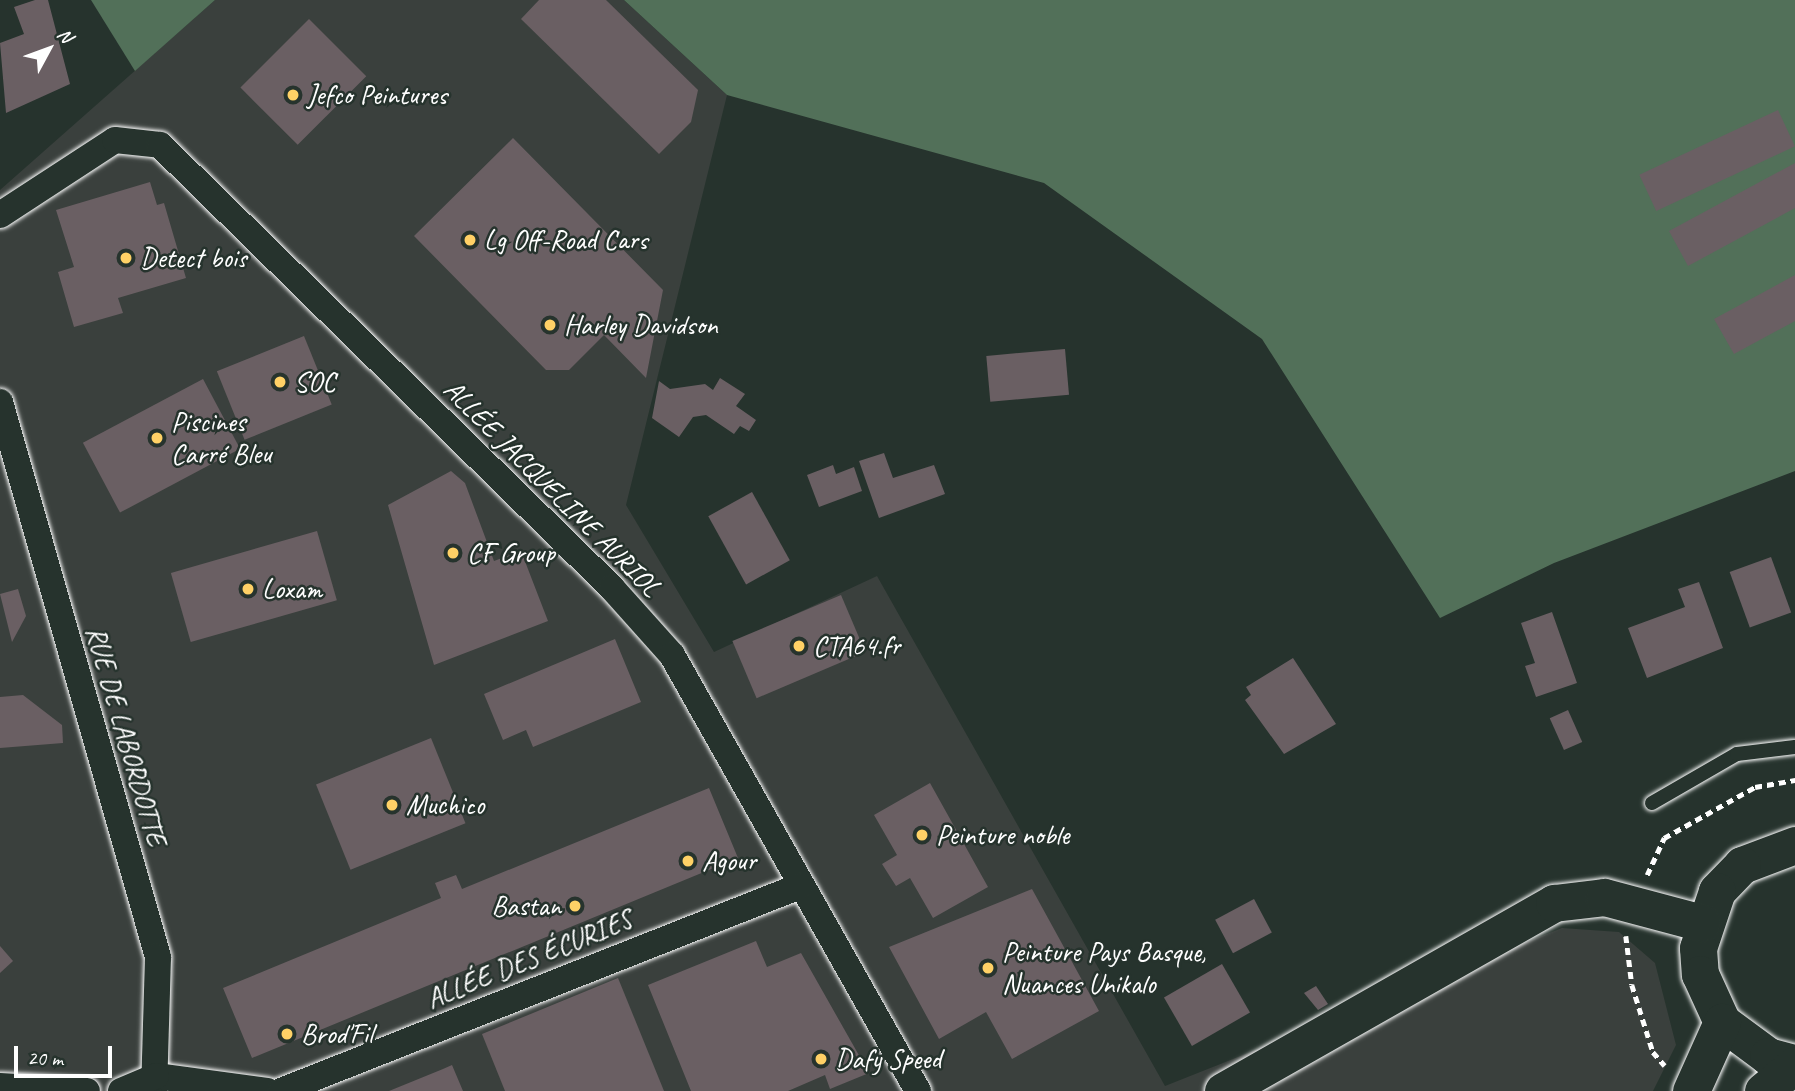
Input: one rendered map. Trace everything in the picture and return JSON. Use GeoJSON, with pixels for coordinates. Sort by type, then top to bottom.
{"type":"FeatureCollection","features":[{"type":"Feature","properties":{"kind":"street","name":"ALLÉE JACQUELINE AURIOL"},"geometry":{"type":"LineString","coordinates":[[0,215],[115,140],[160,145],[612,588],[672,655],[918,1091]]}},
{"type":"Feature","properties":{"kind":"street","name":"RUE DE LABORDOTTE"},"geometry":{"type":"LineString","coordinates":[[0,402],[158,957],[155,1084]]}},
{"type":"Feature","properties":{"kind":"street"},"geometry":{"type":"LineString","coordinates":[[1795,845],[1742,865],[1717,891],[1702,923],[1700,975],[1722,1022],[1768,1056],[1795,1064]]}},
{"type":"Feature","properties":{"kind":"street","name":"ALLÉE DES ÉCURIES"},"geometry":{"type":"LineString","coordinates":[[281,1091],[800,886]]}},
{"type":"Feature","properties":{"kind":"street"},"geometry":{"type":"LineString","coordinates":[[1223,1091],[1554,903],[1604,897],[1702,923]]}},
{"type":"Feature","properties":{"kind":"street"},"geometry":{"type":"LineString","coordinates":[[1681,1080],[1722,1022]]}},
{"type":"Feature","properties":{"kind":"street"},"geometry":{"type":"LineString","coordinates":[[1763,1091],[1795,1064]]}},
{"type":"Feature","properties":{"kind":"street"},"geometry":{"type":"LineString","coordinates":[[121,1091],[155,1084],[267,1091]]}},
{"type":"Feature","properties":{"kind":"street"},"geometry":{"type":"LineString","coordinates":[[0,1086],[87,1091]]}},
{"type":"Feature","properties":{"kind":"lane"},"geometry":{"type":"LineString","coordinates":[[1652,803],[1737,754],[1795,747]]}},
{"type":"Feature","properties":{"kind":"path"},"geometry":{"type":"LineString","coordinates":[[1648,874],[1664,838],[1755,787],[1795,780]]}},
{"type":"Feature","properties":{"kind":"path"},"geometry":{"type":"LineString","coordinates":[[1626,939],[1632,985],[1653,1052],[1681,1080]]}},
{"type":"Feature","properties":{"kind":"shaded area"},"geometry":{"type":"Polygon","coordinates":[[[215,0],[624,0],[727,95],[626,505],[714,652],[877,576],[1165,1086],[1562,928],[1619,932],[1655,963],[1676,1045],[1653,1091],[0,1091],[0,190],[215,0]]]}},
{"type":"Feature","properties":{"kind":"green space"},"geometry":{"type":"Polygon","coordinates":[[[91,0],[215,0],[135,71],[91,0]]]}},
{"type":"Feature","properties":{"kind":"green space"},"geometry":{"type":"Polygon","coordinates":[[[624,0],[1795,0],[1795,471],[1554,563],[1440,618],[1262,339],[1044,183],[727,95],[624,0]]]}},
{"type":"Feature","properties":{"kind":"building"},"geometry":{"type":"Polygon","coordinates":[[[35,0],[48,0],[70,84],[6,113],[0,43],[24,34],[14,7],[35,0]]]}},
{"type":"Feature","properties":{"kind":"building"},"geometry":{"type":"Polygon","coordinates":[[[539,0],[606,0],[698,90],[691,122],[659,154],[521,19],[539,0]]]}},
{"type":"Feature","properties":{"kind":"building"},"geometry":{"type":"Polygon","coordinates":[[[309,19],[366,76],[298,145],[240,88],[309,19]]]}},
{"type":"Feature","properties":{"kind":"building"},"geometry":{"type":"Polygon","coordinates":[[[1778,110],[1795,146],[1656,211],[1639,175],[1778,110]]]}},
{"type":"Feature","properties":{"kind":"building"},"geometry":{"type":"Polygon","coordinates":[[[513,138],[663,290],[646,378],[604,335],[569,370],[546,370],[414,236],[513,138]]]}},
{"type":"Feature","properties":{"kind":"building"},"geometry":{"type":"Polygon","coordinates":[[[1795,163],[1795,208],[1688,266],[1669,231],[1795,163]]]}},
{"type":"Feature","properties":{"kind":"building","name":"Detect bois"},"geometry":{"type":"Polygon","coordinates":[[[150,182],[157,205],[164,203],[186,278],[118,298],[123,313],[74,327],[58,272],[74,267],[56,210],[150,182]]]}},
{"type":"Feature","properties":{"kind":"building"},"geometry":{"type":"Polygon","coordinates":[[[1795,275],[1795,321],[1734,354],[1714,319],[1795,275]]]}},
{"type":"Feature","properties":{"kind":"building"},"geometry":{"type":"Polygon","coordinates":[[[304,336],[332,405],[245,440],[217,371],[304,336]]]}},
{"type":"Feature","properties":{"kind":"building"},"geometry":{"type":"Polygon","coordinates":[[[1065,349],[1069,395],[990,402],[986,356],[1065,349]]]}},
{"type":"Feature","properties":{"kind":"building"},"geometry":{"type":"Polygon","coordinates":[[[720,378],[745,394],[736,406],[756,420],[749,431],[740,426],[734,434],[706,415],[693,417],[679,437],[652,418],[659,381],[670,389],[705,384],[713,390],[720,378]]]}},
{"type":"Feature","properties":{"kind":"building","name":"Piscines Carré Bleu"},"geometry":{"type":"Polygon","coordinates":[[[203,379],[240,449],[120,513],[83,443],[203,379]]]}},
{"type":"Feature","properties":{"kind":"building"},"geometry":{"type":"Polygon","coordinates":[[[884,453],[893,478],[934,465],[945,494],[879,518],[859,461],[884,453]]]}},
{"type":"Feature","properties":{"kind":"building"},"geometry":{"type":"Polygon","coordinates":[[[833,465],[836,474],[854,467],[862,491],[819,507],[807,475],[833,465]]]}},
{"type":"Feature","properties":{"kind":"building"},"geometry":{"type":"Polygon","coordinates":[[[451,471],[465,483],[494,561],[521,551],[548,621],[434,665],[388,505],[451,471]]]}},
{"type":"Feature","properties":{"kind":"building"},"geometry":{"type":"Polygon","coordinates":[[[752,492],[790,560],[746,584],[708,516],[752,492]]]}},
{"type":"Feature","properties":{"kind":"building","name":"Loxam"},"geometry":{"type":"Polygon","coordinates":[[[317,531],[337,600],[191,642],[171,573],[317,531]]]}},
{"type":"Feature","properties":{"kind":"building"},"geometry":{"type":"Polygon","coordinates":[[[1771,557],[1791,612],[1750,627],[1730,572],[1771,557]]]}},
{"type":"Feature","properties":{"kind":"building"},"geometry":{"type":"Polygon","coordinates":[[[1699,582],[1723,648],[1647,678],[1628,628],[1685,607],[1678,589],[1699,582]]]}},
{"type":"Feature","properties":{"kind":"building"},"geometry":{"type":"Polygon","coordinates":[[[18,589],[26,616],[12,642],[0,594],[18,589]]]}},
{"type":"Feature","properties":{"kind":"building","name":"CTA64.fr"},"geometry":{"type":"Polygon","coordinates":[[[841,595],[865,652],[757,698],[732,641],[841,595]]]}},
{"type":"Feature","properties":{"kind":"building"},"geometry":{"type":"Polygon","coordinates":[[[1552,612],[1577,683],[1536,697],[1525,666],[1535,663],[1521,623],[1552,612]]]}},
{"type":"Feature","properties":{"kind":"building"},"geometry":{"type":"Polygon","coordinates":[[[615,639],[641,702],[533,747],[526,730],[503,740],[484,694],[615,639]]]}},
{"type":"Feature","properties":{"kind":"building"},"geometry":{"type":"Polygon","coordinates":[[[1293,658],[1336,724],[1284,754],[1245,700],[1251,695],[1246,687],[1293,658]]]}},
{"type":"Feature","properties":{"kind":"building"},"geometry":{"type":"Polygon","coordinates":[[[23,695],[62,725],[63,743],[0,748],[0,697],[23,695]]]}},
{"type":"Feature","properties":{"kind":"building"},"geometry":{"type":"Polygon","coordinates":[[[1568,710],[1582,742],[1564,750],[1550,718],[1568,710]]]}},
{"type":"Feature","properties":{"kind":"building","name":"Muchico"},"geometry":{"type":"Polygon","coordinates":[[[431,738],[465,823],[350,870],[316,784],[431,738]]]}},
{"type":"Feature","properties":{"kind":"building","name":"Peinture noble"},"geometry":{"type":"Polygon","coordinates":[[[930,783],[988,887],[933,918],[910,878],[896,886],[882,864],[897,855],[874,815],[930,783]]]}},
{"type":"Feature","properties":{"kind":"building"},"geometry":{"type":"Polygon","coordinates":[[[709,788],[738,858],[252,1058],[223,988],[441,898],[435,883],[456,875],[462,889],[709,788]]]}},
{"type":"Feature","properties":{"kind":"building","name":"Peinture Pays Basque, Nuances Unikalo"},"geometry":{"type":"Polygon","coordinates":[[[1032,889],[1099,1011],[1012,1059],[986,1012],[939,1039],[889,947],[1032,889]]]}},
{"type":"Feature","properties":{"kind":"building"},"geometry":{"type":"Polygon","coordinates":[[[1254,899],[1272,933],[1233,953],[1215,920],[1254,899]]]}},
{"type":"Feature","properties":{"kind":"building"},"geometry":{"type":"Polygon","coordinates":[[[756,941],[767,967],[801,953],[869,1073],[830,1089],[825,1075],[788,1091],[691,1091],[648,985],[756,941]]]}},
{"type":"Feature","properties":{"kind":"building"},"geometry":{"type":"Polygon","coordinates":[[[0,946],[13,961],[0,973],[0,946]]]}},
{"type":"Feature","properties":{"kind":"building"},"geometry":{"type":"Polygon","coordinates":[[[1222,964],[1250,1012],[1192,1046],[1164,997],[1222,964]]]}},
{"type":"Feature","properties":{"kind":"building"},"geometry":{"type":"Polygon","coordinates":[[[618,978],[664,1091],[505,1091],[482,1034],[618,978]]]}},
{"type":"Feature","properties":{"kind":"building"},"geometry":{"type":"Polygon","coordinates":[[[1316,986],[1328,1004],[1318,1010],[1304,993],[1316,986]]]}},
{"type":"Feature","properties":{"kind":"building"},"geometry":{"type":"Polygon","coordinates":[[[452,1065],[463,1091],[389,1091],[443,1069],[452,1065]]]}},
{"type":"Feature","properties":{"kind":"place","name":"Jefco Peintures"},"geometry":{"type":"Point","coordinates":[293,95]}},
{"type":"Feature","properties":{"kind":"place","name":"Lg Off-Road Cars"},"geometry":{"type":"Point","coordinates":[470,240]}},
{"type":"Feature","properties":{"kind":"place","name":"Detect bois"},"geometry":{"type":"Point","coordinates":[126,258]}},
{"type":"Feature","properties":{"kind":"place","name":"Harley Davidson"},"geometry":{"type":"Point","coordinates":[550,325]}},
{"type":"Feature","properties":{"kind":"place","name":"SOC"},"geometry":{"type":"Point","coordinates":[280,382]}},
{"type":"Feature","properties":{"kind":"place","name":"Piscines Carré Bleu"},"geometry":{"type":"Point","coordinates":[157,438]}},
{"type":"Feature","properties":{"kind":"place","name":"CF Group"},"geometry":{"type":"Point","coordinates":[453,553]}},
{"type":"Feature","properties":{"kind":"place","name":"Loxam"},"geometry":{"type":"Point","coordinates":[248,589]}},
{"type":"Feature","properties":{"kind":"place","name":"CTA64.fr"},"geometry":{"type":"Point","coordinates":[799,646]}},
{"type":"Feature","properties":{"kind":"place","name":"Muchico"},"geometry":{"type":"Point","coordinates":[392,805]}},
{"type":"Feature","properties":{"kind":"place","name":"Peinture noble"},"geometry":{"type":"Point","coordinates":[922,835]}},
{"type":"Feature","properties":{"kind":"place","name":"Agour"},"geometry":{"type":"Point","coordinates":[688,861]}},
{"type":"Feature","properties":{"kind":"place","name":"Bastan"},"geometry":{"type":"Point","coordinates":[575,906]}},
{"type":"Feature","properties":{"kind":"place","name":"Peinture Pays Basque, Nuances Unikalo"},"geometry":{"type":"Point","coordinates":[988,968]}},
{"type":"Feature","properties":{"kind":"place","name":"Brod'Fil"},"geometry":{"type":"Point","coordinates":[287,1034]}},
{"type":"Feature","properties":{"kind":"place","name":"Dafy Speed"},"geometry":{"type":"Point","coordinates":[821,1059]}}]}
